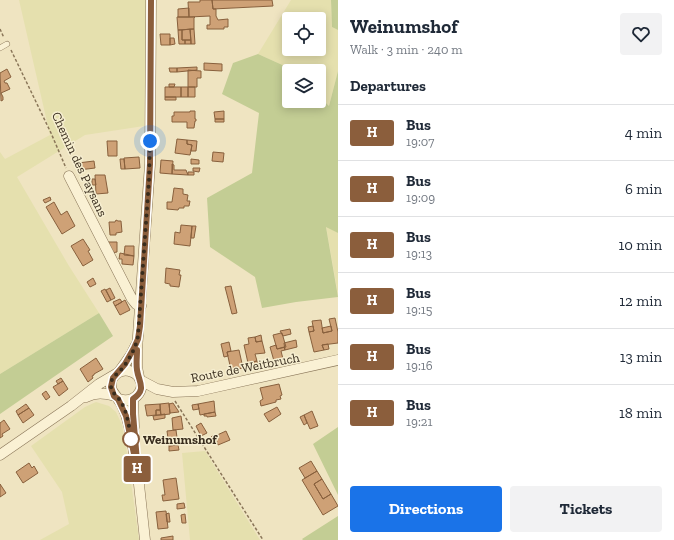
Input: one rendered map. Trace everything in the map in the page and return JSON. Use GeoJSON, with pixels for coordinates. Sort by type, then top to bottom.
{"type":"FeatureCollection","features":[{"type":"Feature","properties":{"kind":"street"},"geometry":{"type":"LineString","coordinates":[[145,540],[133,414],[136,397],[141,388],[137,368],[150,164],[151,0]]}},
{"type":"Feature","properties":{"kind":"street","name":"Chemin des Paysans"},"geometry":{"type":"LineString","coordinates":[[69,176],[132,299],[136,304],[141,306]]}},
{"type":"Feature","properties":{"kind":"street"},"geometry":{"type":"LineString","coordinates":[[138,339],[131,355],[111,382],[112,392],[126,416],[138,473]]}},
{"type":"Feature","properties":{"kind":"street","name":"Route de Weitbruch"},"geometry":{"type":"LineString","coordinates":[[117,373],[128,370],[157,389],[173,392],[198,391],[338,360]]}},
{"type":"Feature","properties":{"kind":"street"},"geometry":{"type":"LineString","coordinates":[[0,455],[76,402],[99,384],[117,373]]}},
{"type":"Feature","properties":{"kind":"street"},"geometry":{"type":"LineString","coordinates":[[76,402],[94,394],[101,393],[116,397],[123,401],[157,389]]}},
{"type":"Feature","properties":{"kind":"lane"},"geometry":{"type":"LineString","coordinates":[[0,48],[7,44]]}},
{"type":"Feature","properties":{"kind":"path","name":"Chemin des Paysans"},"geometry":{"type":"LineString","coordinates":[[0,29],[51,133],[69,176]]}},
{"type":"Feature","properties":{"kind":"path"},"geometry":{"type":"LineString","coordinates":[[173,392],[175,401],[263,540]]}},
{"type":"Feature","properties":{"kind":"shaded area"},"geometry":{"type":"Polygon","coordinates":[[[19,0],[147,0],[144,126],[85,135],[17,177],[69,266],[99,313],[0,374],[0,152],[5,159],[50,135],[19,0]]]}},
{"type":"Feature","properties":{"kind":"shaded area"},"geometry":{"type":"Polygon","coordinates":[[[291,0],[331,0],[332,27],[338,30],[338,71],[329,106],[326,103],[326,64],[282,65],[258,54],[282,15],[282,56],[326,56],[326,12],[284,12],[291,0]]]}},
{"type":"Feature","properties":{"kind":"shaded area"},"geometry":{"type":"Polygon","coordinates":[[[326,226],[338,233],[338,295],[326,226]]]}},
{"type":"Feature","properties":{"kind":"shaded area"},"geometry":{"type":"Polygon","coordinates":[[[96,402],[109,406],[116,412],[122,425],[139,540],[40,540],[69,524],[62,492],[31,446],[85,407],[96,402]]]}},
{"type":"Feature","properties":{"kind":"shaded area"},"geometry":{"type":"Polygon","coordinates":[[[205,451],[260,540],[190,540],[182,453],[205,451]]]}},
{"type":"Feature","properties":{"kind":"green space"},"geometry":{"type":"Polygon","coordinates":[[[331,0],[338,0],[338,30],[332,27],[331,0]]]}},
{"type":"Feature","properties":{"kind":"green space"},"geometry":{"type":"Polygon","coordinates":[[[258,54],[282,65],[282,108],[326,108],[326,103],[329,106],[338,71],[338,233],[326,227],[338,297],[262,308],[255,277],[210,247],[207,198],[252,173],[259,113],[222,94],[233,63],[258,54]]]}},
{"type":"Feature","properties":{"kind":"green space"},"geometry":{"type":"Polygon","coordinates":[[[99,313],[113,336],[0,414],[0,374],[99,313]]]}},
{"type":"Feature","properties":{"kind":"green space"},"geometry":{"type":"Polygon","coordinates":[[[338,427],[338,495],[313,444],[338,427]]]}},
{"type":"Feature","properties":{"kind":"green space"},"geometry":{"type":"Polygon","coordinates":[[[338,516],[338,540],[302,539],[338,516]]]}},
{"type":"Feature","properties":{"kind":"building"},"geometry":{"type":"Polygon","coordinates":[[[200,0],[212,0],[213,9],[216,9],[216,16],[218,20],[228,19],[228,27],[224,27],[224,29],[207,29],[207,25],[210,25],[210,16],[189,17],[188,2],[200,2],[200,0]]]}},
{"type":"Feature","properties":{"kind":"building"},"geometry":{"type":"Polygon","coordinates":[[[212,0],[272,0],[273,6],[213,9],[212,0]]]}},
{"type":"Feature","properties":{"kind":"building"},"geometry":{"type":"Polygon","coordinates":[[[189,8],[189,17],[178,17],[178,9],[189,8]]]}},
{"type":"Feature","properties":{"kind":"building"},"geometry":{"type":"Polygon","coordinates":[[[177,17],[195,17],[194,29],[178,30],[177,17]]]}},
{"type":"Feature","properties":{"kind":"building"},"geometry":{"type":"Polygon","coordinates":[[[190,29],[194,29],[195,44],[191,44],[190,29]]]}},
{"type":"Feature","properties":{"kind":"building"},"geometry":{"type":"Polygon","coordinates":[[[190,29],[191,40],[182,40],[182,30],[190,29]]]}},
{"type":"Feature","properties":{"kind":"building"},"geometry":{"type":"Polygon","coordinates":[[[178,30],[182,30],[182,40],[185,40],[185,44],[179,44],[178,30]]]}},
{"type":"Feature","properties":{"kind":"building"},"geometry":{"type":"Polygon","coordinates":[[[160,34],[170,34],[170,45],[161,45],[160,34]]]}},
{"type":"Feature","properties":{"kind":"building"},"geometry":{"type":"Polygon","coordinates":[[[170,38],[174,38],[175,44],[170,45],[170,38]]]}},
{"type":"Feature","properties":{"kind":"building"},"geometry":{"type":"Polygon","coordinates":[[[185,40],[191,40],[191,44],[185,44],[185,40]]]}},
{"type":"Feature","properties":{"kind":"building"},"geometry":{"type":"Polygon","coordinates":[[[204,63],[222,64],[222,71],[204,70],[204,63]]]}},
{"type":"Feature","properties":{"kind":"building"},"geometry":{"type":"Polygon","coordinates":[[[197,67],[197,70],[177,72],[177,68],[197,67]]]}},
{"type":"Feature","properties":{"kind":"building"},"geometry":{"type":"Polygon","coordinates":[[[169,68],[177,68],[177,72],[170,72],[169,68]]]}},
{"type":"Feature","properties":{"kind":"building"},"geometry":{"type":"Polygon","coordinates":[[[7,69],[11,77],[4,81],[10,89],[1,93],[3,100],[1,101],[0,73],[7,69]]]}},
{"type":"Feature","properties":{"kind":"building"},"geometry":{"type":"Polygon","coordinates":[[[188,70],[201,71],[201,78],[197,78],[197,87],[188,87],[188,70]]]}},
{"type":"Feature","properties":{"kind":"building"},"geometry":{"type":"Polygon","coordinates":[[[169,84],[175,84],[174,87],[169,87],[169,84]]]}},
{"type":"Feature","properties":{"kind":"building"},"geometry":{"type":"Polygon","coordinates":[[[165,87],[181,87],[181,97],[165,97],[165,87]]]}},
{"type":"Feature","properties":{"kind":"building"},"geometry":{"type":"Polygon","coordinates":[[[181,87],[188,87],[188,97],[181,97],[181,87]]]}},
{"type":"Feature","properties":{"kind":"building"},"geometry":{"type":"Polygon","coordinates":[[[188,87],[195,87],[195,97],[188,97],[188,87]]]}},
{"type":"Feature","properties":{"kind":"building"},"geometry":{"type":"Polygon","coordinates":[[[165,97],[176,97],[176,100],[165,100],[165,97]]]}},
{"type":"Feature","properties":{"kind":"building"},"geometry":{"type":"Polygon","coordinates":[[[195,111],[196,121],[194,128],[187,128],[187,122],[172,122],[174,112],[195,111]]]}},
{"type":"Feature","properties":{"kind":"building"},"geometry":{"type":"Polygon","coordinates":[[[224,111],[224,119],[215,119],[214,112],[224,111]]]}},
{"type":"Feature","properties":{"kind":"building"},"geometry":{"type":"Polygon","coordinates":[[[215,119],[224,119],[224,122],[215,122],[215,119]]]}},
{"type":"Feature","properties":{"kind":"building"},"geometry":{"type":"Polygon","coordinates":[[[177,139],[187,140],[187,144],[192,145],[190,155],[175,153],[177,139]]]}},
{"type":"Feature","properties":{"kind":"building"},"geometry":{"type":"Polygon","coordinates":[[[187,140],[197,141],[196,151],[191,151],[192,145],[187,144],[187,140]]]}},
{"type":"Feature","properties":{"kind":"building"},"geometry":{"type":"Polygon","coordinates":[[[107,141],[117,141],[117,156],[108,156],[107,141]]]}},
{"type":"Feature","properties":{"kind":"building"},"geometry":{"type":"Polygon","coordinates":[[[213,152],[224,153],[223,162],[212,161],[213,152]]]}},
{"type":"Feature","properties":{"kind":"building"},"geometry":{"type":"Polygon","coordinates":[[[139,157],[140,168],[125,169],[124,158],[139,157]]]}},
{"type":"Feature","properties":{"kind":"building"},"geometry":{"type":"Polygon","coordinates":[[[120,159],[124,159],[125,169],[121,169],[120,159]]]}},
{"type":"Feature","properties":{"kind":"building"},"geometry":{"type":"Polygon","coordinates":[[[191,159],[199,160],[199,164],[191,164],[191,159]]]}},
{"type":"Feature","properties":{"kind":"building"},"geometry":{"type":"Polygon","coordinates":[[[161,160],[173,161],[172,174],[160,173],[161,160]]]}},
{"type":"Feature","properties":{"kind":"building"},"geometry":{"type":"Polygon","coordinates":[[[94,161],[95,168],[79,170],[78,163],[94,161]]]}},
{"type":"Feature","properties":{"kind":"building"},"geometry":{"type":"Polygon","coordinates":[[[172,164],[174,165],[174,170],[186,170],[188,175],[172,174],[172,164]]]}},
{"type":"Feature","properties":{"kind":"building"},"geometry":{"type":"Polygon","coordinates":[[[193,168],[200,168],[199,172],[193,171],[193,168]]]}},
{"type":"Feature","properties":{"kind":"building"},"geometry":{"type":"Polygon","coordinates":[[[188,172],[194,172],[194,175],[188,175],[188,172]]]}},
{"type":"Feature","properties":{"kind":"building"},"geometry":{"type":"Polygon","coordinates":[[[95,175],[105,175],[108,193],[96,194],[95,175]]]}},
{"type":"Feature","properties":{"kind":"building"},"geometry":{"type":"Polygon","coordinates":[[[92,179],[95,179],[96,185],[92,185],[92,179]]]}},
{"type":"Feature","properties":{"kind":"building"},"geometry":{"type":"Polygon","coordinates":[[[174,188],[183,189],[183,194],[188,195],[187,201],[190,201],[189,206],[184,206],[184,208],[179,208],[178,210],[167,209],[167,202],[172,202],[174,188]]]}},
{"type":"Feature","properties":{"kind":"building"},"geometry":{"type":"Polygon","coordinates":[[[50,197],[51,200],[45,203],[43,200],[50,197]]]}},
{"type":"Feature","properties":{"kind":"building"},"geometry":{"type":"Polygon","coordinates":[[[54,202],[61,215],[67,211],[75,226],[62,234],[46,207],[54,202]]]}},
{"type":"Feature","properties":{"kind":"building"},"geometry":{"type":"Polygon","coordinates":[[[116,220],[121,221],[122,232],[116,233],[116,235],[110,235],[109,222],[115,222],[116,220]]]}},
{"type":"Feature","properties":{"kind":"building"},"geometry":{"type":"Polygon","coordinates":[[[181,225],[192,226],[190,246],[174,244],[175,232],[180,233],[181,225]]]}},
{"type":"Feature","properties":{"kind":"building"},"geometry":{"type":"Polygon","coordinates":[[[192,226],[196,226],[194,238],[191,238],[192,226]]]}},
{"type":"Feature","properties":{"kind":"building"},"geometry":{"type":"Polygon","coordinates":[[[83,239],[90,250],[88,251],[93,260],[83,266],[71,246],[83,239]]]}},
{"type":"Feature","properties":{"kind":"building"},"geometry":{"type":"Polygon","coordinates":[[[105,242],[117,242],[117,252],[111,253],[105,242]]]}},
{"type":"Feature","properties":{"kind":"building"},"geometry":{"type":"Polygon","coordinates":[[[125,246],[134,246],[134,256],[124,255],[125,246]]]}},
{"type":"Feature","properties":{"kind":"building"},"geometry":{"type":"Polygon","coordinates":[[[120,253],[134,256],[133,265],[122,264],[122,259],[119,259],[120,253]]]}},
{"type":"Feature","properties":{"kind":"building"},"geometry":{"type":"Polygon","coordinates":[[[166,268],[180,270],[179,275],[181,275],[179,287],[170,286],[170,284],[165,283],[166,268]]]}},
{"type":"Feature","properties":{"kind":"building"},"geometry":{"type":"Polygon","coordinates":[[[93,278],[96,284],[90,287],[87,282],[93,278]]]}},
{"type":"Feature","properties":{"kind":"building"},"geometry":{"type":"Polygon","coordinates":[[[231,286],[237,313],[232,314],[225,287],[231,286]]]}},
{"type":"Feature","properties":{"kind":"building"},"geometry":{"type":"Polygon","coordinates":[[[110,288],[115,298],[111,300],[106,290],[110,288]]]}},
{"type":"Feature","properties":{"kind":"building"},"geometry":{"type":"Polygon","coordinates":[[[105,289],[111,300],[107,302],[101,291],[105,289]]]}},
{"type":"Feature","properties":{"kind":"building"},"geometry":{"type":"Polygon","coordinates":[[[120,299],[122,302],[115,306],[113,302],[120,299]]]}},
{"type":"Feature","properties":{"kind":"building"},"geometry":{"type":"Polygon","coordinates":[[[125,300],[130,310],[120,315],[115,306],[125,300]]]}},
{"type":"Feature","properties":{"kind":"building"},"geometry":{"type":"Polygon","coordinates":[[[335,318],[338,332],[338,343],[322,345],[324,350],[314,352],[309,332],[314,331],[312,321],[321,320],[323,333],[332,331],[329,319],[335,318]]]}},
{"type":"Feature","properties":{"kind":"building"},"geometry":{"type":"Polygon","coordinates":[[[313,326],[314,331],[309,332],[308,327],[313,326]]]}},
{"type":"Feature","properties":{"kind":"building"},"geometry":{"type":"Polygon","coordinates":[[[331,326],[332,331],[323,333],[322,328],[331,326]]]}},
{"type":"Feature","properties":{"kind":"building"},"geometry":{"type":"Polygon","coordinates":[[[290,329],[291,334],[283,336],[280,331],[290,329]]]}},
{"type":"Feature","properties":{"kind":"building"},"geometry":{"type":"Polygon","coordinates":[[[282,333],[286,347],[277,349],[273,335],[282,333]]]}},
{"type":"Feature","properties":{"kind":"building"},"geometry":{"type":"Polygon","coordinates":[[[261,335],[262,341],[256,342],[255,337],[261,335]]]}},
{"type":"Feature","properties":{"kind":"building"},"geometry":{"type":"Polygon","coordinates":[[[255,337],[256,342],[262,341],[265,353],[255,354],[257,361],[248,363],[244,345],[249,344],[248,338],[255,337]]]}},
{"type":"Feature","properties":{"kind":"building"},"geometry":{"type":"Polygon","coordinates":[[[296,340],[297,347],[285,350],[284,343],[296,340]]]}},
{"type":"Feature","properties":{"kind":"building"},"geometry":{"type":"Polygon","coordinates":[[[229,342],[231,351],[227,352],[228,356],[224,357],[221,344],[229,342]]]}},
{"type":"Feature","properties":{"kind":"building"},"geometry":{"type":"Polygon","coordinates":[[[328,344],[329,349],[324,350],[322,345],[328,344]]]}},
{"type":"Feature","properties":{"kind":"building"},"geometry":{"type":"Polygon","coordinates":[[[276,345],[277,349],[284,347],[285,350],[281,351],[283,359],[274,361],[270,347],[276,345]]]}},
{"type":"Feature","properties":{"kind":"building"},"geometry":{"type":"Polygon","coordinates":[[[239,350],[243,368],[231,370],[227,352],[239,350]]]}},
{"type":"Feature","properties":{"kind":"building"},"geometry":{"type":"Polygon","coordinates":[[[96,358],[103,369],[94,374],[92,376],[93,378],[88,382],[80,369],[96,358]]]}},
{"type":"Feature","properties":{"kind":"building"},"geometry":{"type":"Polygon","coordinates":[[[257,361],[258,365],[249,367],[248,363],[257,361]]]}},
{"type":"Feature","properties":{"kind":"building"},"geometry":{"type":"Polygon","coordinates":[[[61,378],[63,381],[58,384],[56,381],[61,378]]]}},
{"type":"Feature","properties":{"kind":"building"},"geometry":{"type":"Polygon","coordinates":[[[63,381],[68,389],[59,396],[53,387],[63,381]]]}},
{"type":"Feature","properties":{"kind":"building"},"geometry":{"type":"Polygon","coordinates":[[[279,384],[282,395],[280,396],[281,399],[261,406],[260,401],[263,399],[260,388],[279,384]]]}},
{"type":"Feature","properties":{"kind":"building"},"geometry":{"type":"Polygon","coordinates":[[[46,391],[50,397],[46,400],[42,394],[46,391]]]}},
{"type":"Feature","properties":{"kind":"building"},"geometry":{"type":"Polygon","coordinates":[[[214,401],[215,412],[200,415],[198,404],[214,401]]]}},
{"type":"Feature","properties":{"kind":"building"},"geometry":{"type":"Polygon","coordinates":[[[169,403],[170,414],[161,415],[160,404],[169,403]]]}},
{"type":"Feature","properties":{"kind":"building"},"geometry":{"type":"Polygon","coordinates":[[[173,403],[179,412],[170,413],[169,404],[173,403]]]}},
{"type":"Feature","properties":{"kind":"building"},"geometry":{"type":"Polygon","coordinates":[[[26,404],[29,408],[18,415],[16,411],[26,404]]]}},
{"type":"Feature","properties":{"kind":"building"},"geometry":{"type":"Polygon","coordinates":[[[160,404],[160,410],[156,410],[156,415],[147,416],[145,405],[160,404]]]}},
{"type":"Feature","properties":{"kind":"building"},"geometry":{"type":"Polygon","coordinates":[[[198,404],[199,409],[193,410],[192,405],[198,404]]]}},
{"type":"Feature","properties":{"kind":"building"},"geometry":{"type":"Polygon","coordinates":[[[277,407],[281,414],[269,422],[264,414],[277,407]]]}},
{"type":"Feature","properties":{"kind":"building"},"geometry":{"type":"Polygon","coordinates":[[[29,408],[34,415],[23,423],[18,415],[29,408]]]}},
{"type":"Feature","properties":{"kind":"building"},"geometry":{"type":"Polygon","coordinates":[[[156,410],[160,410],[161,415],[156,415],[156,410]]]}},
{"type":"Feature","properties":{"kind":"building"},"geometry":{"type":"Polygon","coordinates":[[[312,411],[318,426],[310,429],[304,415],[312,411]]]}},
{"type":"Feature","properties":{"kind":"building"},"geometry":{"type":"Polygon","coordinates":[[[215,412],[216,416],[204,416],[204,414],[215,412]]]}},
{"type":"Feature","properties":{"kind":"building"},"geometry":{"type":"Polygon","coordinates":[[[165,414],[165,418],[154,420],[153,416],[165,414]]]}},
{"type":"Feature","properties":{"kind":"building"},"geometry":{"type":"Polygon","coordinates":[[[304,415],[307,423],[304,425],[300,417],[304,415]]]}},
{"type":"Feature","properties":{"kind":"building"},"geometry":{"type":"Polygon","coordinates":[[[181,416],[183,429],[173,430],[172,418],[181,416]]]}},
{"type":"Feature","properties":{"kind":"building"},"geometry":{"type":"Polygon","coordinates":[[[4,420],[10,429],[2,434],[3,436],[0,438],[0,423],[4,420]]]}},
{"type":"Feature","properties":{"kind":"building"},"geometry":{"type":"Polygon","coordinates":[[[201,423],[207,433],[201,436],[196,426],[201,423]]]}},
{"type":"Feature","properties":{"kind":"building"},"geometry":{"type":"Polygon","coordinates":[[[176,430],[178,445],[169,446],[167,431],[176,430]]]}},
{"type":"Feature","properties":{"kind":"building"},"geometry":{"type":"Polygon","coordinates":[[[226,431],[230,440],[218,445],[215,436],[226,431]]]}},
{"type":"Feature","properties":{"kind":"building"},"geometry":{"type":"Polygon","coordinates":[[[214,435],[216,439],[213,441],[211,437],[214,435]]]}},
{"type":"Feature","properties":{"kind":"building"},"geometry":{"type":"Polygon","coordinates":[[[178,445],[179,450],[169,451],[169,446],[178,445]]]}},
{"type":"Feature","properties":{"kind":"building"},"geometry":{"type":"Polygon","coordinates":[[[311,461],[317,471],[305,478],[299,468],[311,461]]]}},
{"type":"Feature","properties":{"kind":"building"},"geometry":{"type":"Polygon","coordinates":[[[29,463],[32,468],[34,466],[38,473],[23,483],[16,472],[29,463]]]}},
{"type":"Feature","properties":{"kind":"building"},"geometry":{"type":"Polygon","coordinates":[[[317,471],[322,479],[314,484],[323,499],[331,494],[338,506],[323,515],[302,480],[317,471]]]}},
{"type":"Feature","properties":{"kind":"building"},"geometry":{"type":"Polygon","coordinates":[[[176,478],[179,499],[163,501],[162,495],[165,495],[163,480],[176,478]]]}},
{"type":"Feature","properties":{"kind":"building"},"geometry":{"type":"Polygon","coordinates":[[[322,479],[331,494],[323,499],[314,484],[322,479]]]}},
{"type":"Feature","properties":{"kind":"building"},"geometry":{"type":"Polygon","coordinates":[[[0,484],[6,493],[0,497],[0,484]]]}},
{"type":"Feature","properties":{"kind":"building"},"geometry":{"type":"Polygon","coordinates":[[[184,503],[185,508],[177,509],[177,504],[184,503]]]}},
{"type":"Feature","properties":{"kind":"building"},"geometry":{"type":"Polygon","coordinates":[[[166,511],[168,528],[158,529],[156,512],[166,511]]]}},
{"type":"Feature","properties":{"kind":"building"},"geometry":{"type":"Polygon","coordinates":[[[169,513],[170,522],[167,522],[166,514],[169,513]]]}},
{"type":"Feature","properties":{"kind":"building"},"geometry":{"type":"Polygon","coordinates":[[[185,514],[186,523],[182,523],[181,515],[185,514]]]}},
{"type":"Feature","properties":{"kind":"building"},"geometry":{"type":"Polygon","coordinates":[[[173,536],[173,540],[161,540],[161,538],[173,536]]]}},
{"type":"Feature","properties":{"kind":"bus line","name":"H"},"geometry":{"type":"LineString","coordinates":[[137,350],[137,368],[141,388],[138,396],[133,399],[133,414],[138,473],[126,416],[118,399],[112,392],[111,382],[131,355],[138,339],[140,326],[150,164],[151,0]]}},
{"type":"Feature","properties":{"kind":"place","name":"Weinumshof"},"geometry":{"type":"Point","coordinates":[131,439]}},
{"type":"Feature","properties":{"kind":"route"},"geometry":{"type":"LineString","coordinates":[[131,439],[132,443],[126,416],[118,399],[112,392],[111,382],[131,355],[138,339],[149,180],[150,141]]}}]}
